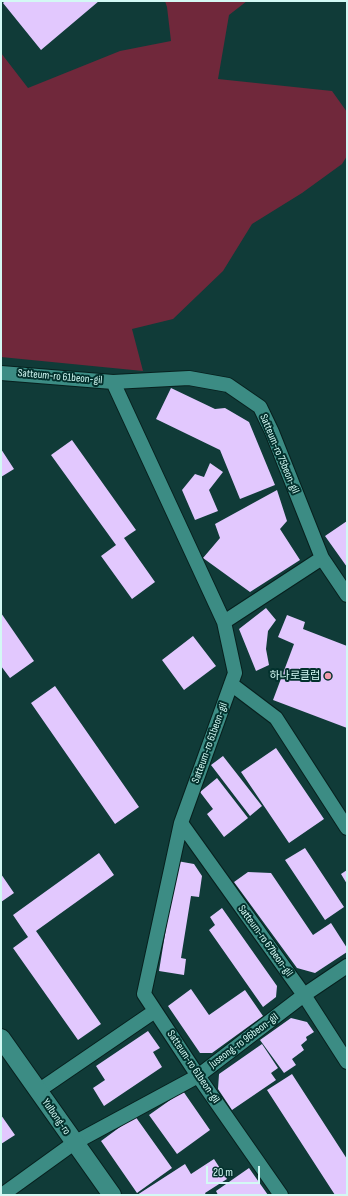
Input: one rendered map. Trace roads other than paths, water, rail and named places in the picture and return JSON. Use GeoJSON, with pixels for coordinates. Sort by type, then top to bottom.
{"type":"FeatureCollection","features":[{"type":"Feature","properties":{"kind":"street","name":"Satteum-ro 61beon-gil"},"geometry":{"type":"LineString","coordinates":[[1,373],[113,382],[224,622],[235,673],[180,824],[144,994],[198,1076],[281,1195]]}},
{"type":"Feature","properties":{"kind":"street","name":"Satteum-ro 75beon-gil"},"geometry":{"type":"LineString","coordinates":[[113,382],[189,378],[228,385],[260,407],[272,432],[322,558],[347,595]]}},
{"type":"Feature","properties":{"kind":"street"},"geometry":{"type":"LineString","coordinates":[[224,622],[322,558]]}},
{"type":"Feature","properties":{"kind":"street"},"geometry":{"type":"LineString","coordinates":[[231,684],[276,718],[347,828]]}},
{"type":"Feature","properties":{"kind":"street","name":"Satteum-ro 67beon-gil"},"geometry":{"type":"LineString","coordinates":[[180,824],[304,995],[347,1062]]}},
{"type":"Feature","properties":{"kind":"street","name":"Juseong-ro 96beon-gil"},"geometry":{"type":"LineString","coordinates":[[2,1195],[74,1143],[198,1076],[304,995],[347,966]]}},
{"type":"Feature","properties":{"kind":"street"},"geometry":{"type":"LineString","coordinates":[[38,1091],[155,1010]]}},
{"type":"Feature","properties":{"kind":"street","name":"Yulbong-ro"},"geometry":{"type":"LineString","coordinates":[[1,1038],[112,1195]]}},
{"type":"Feature","properties":{"kind":"place","name":"하나로클럽"},"geometry":{"type":"Point","coordinates":[328,676]}}]}
